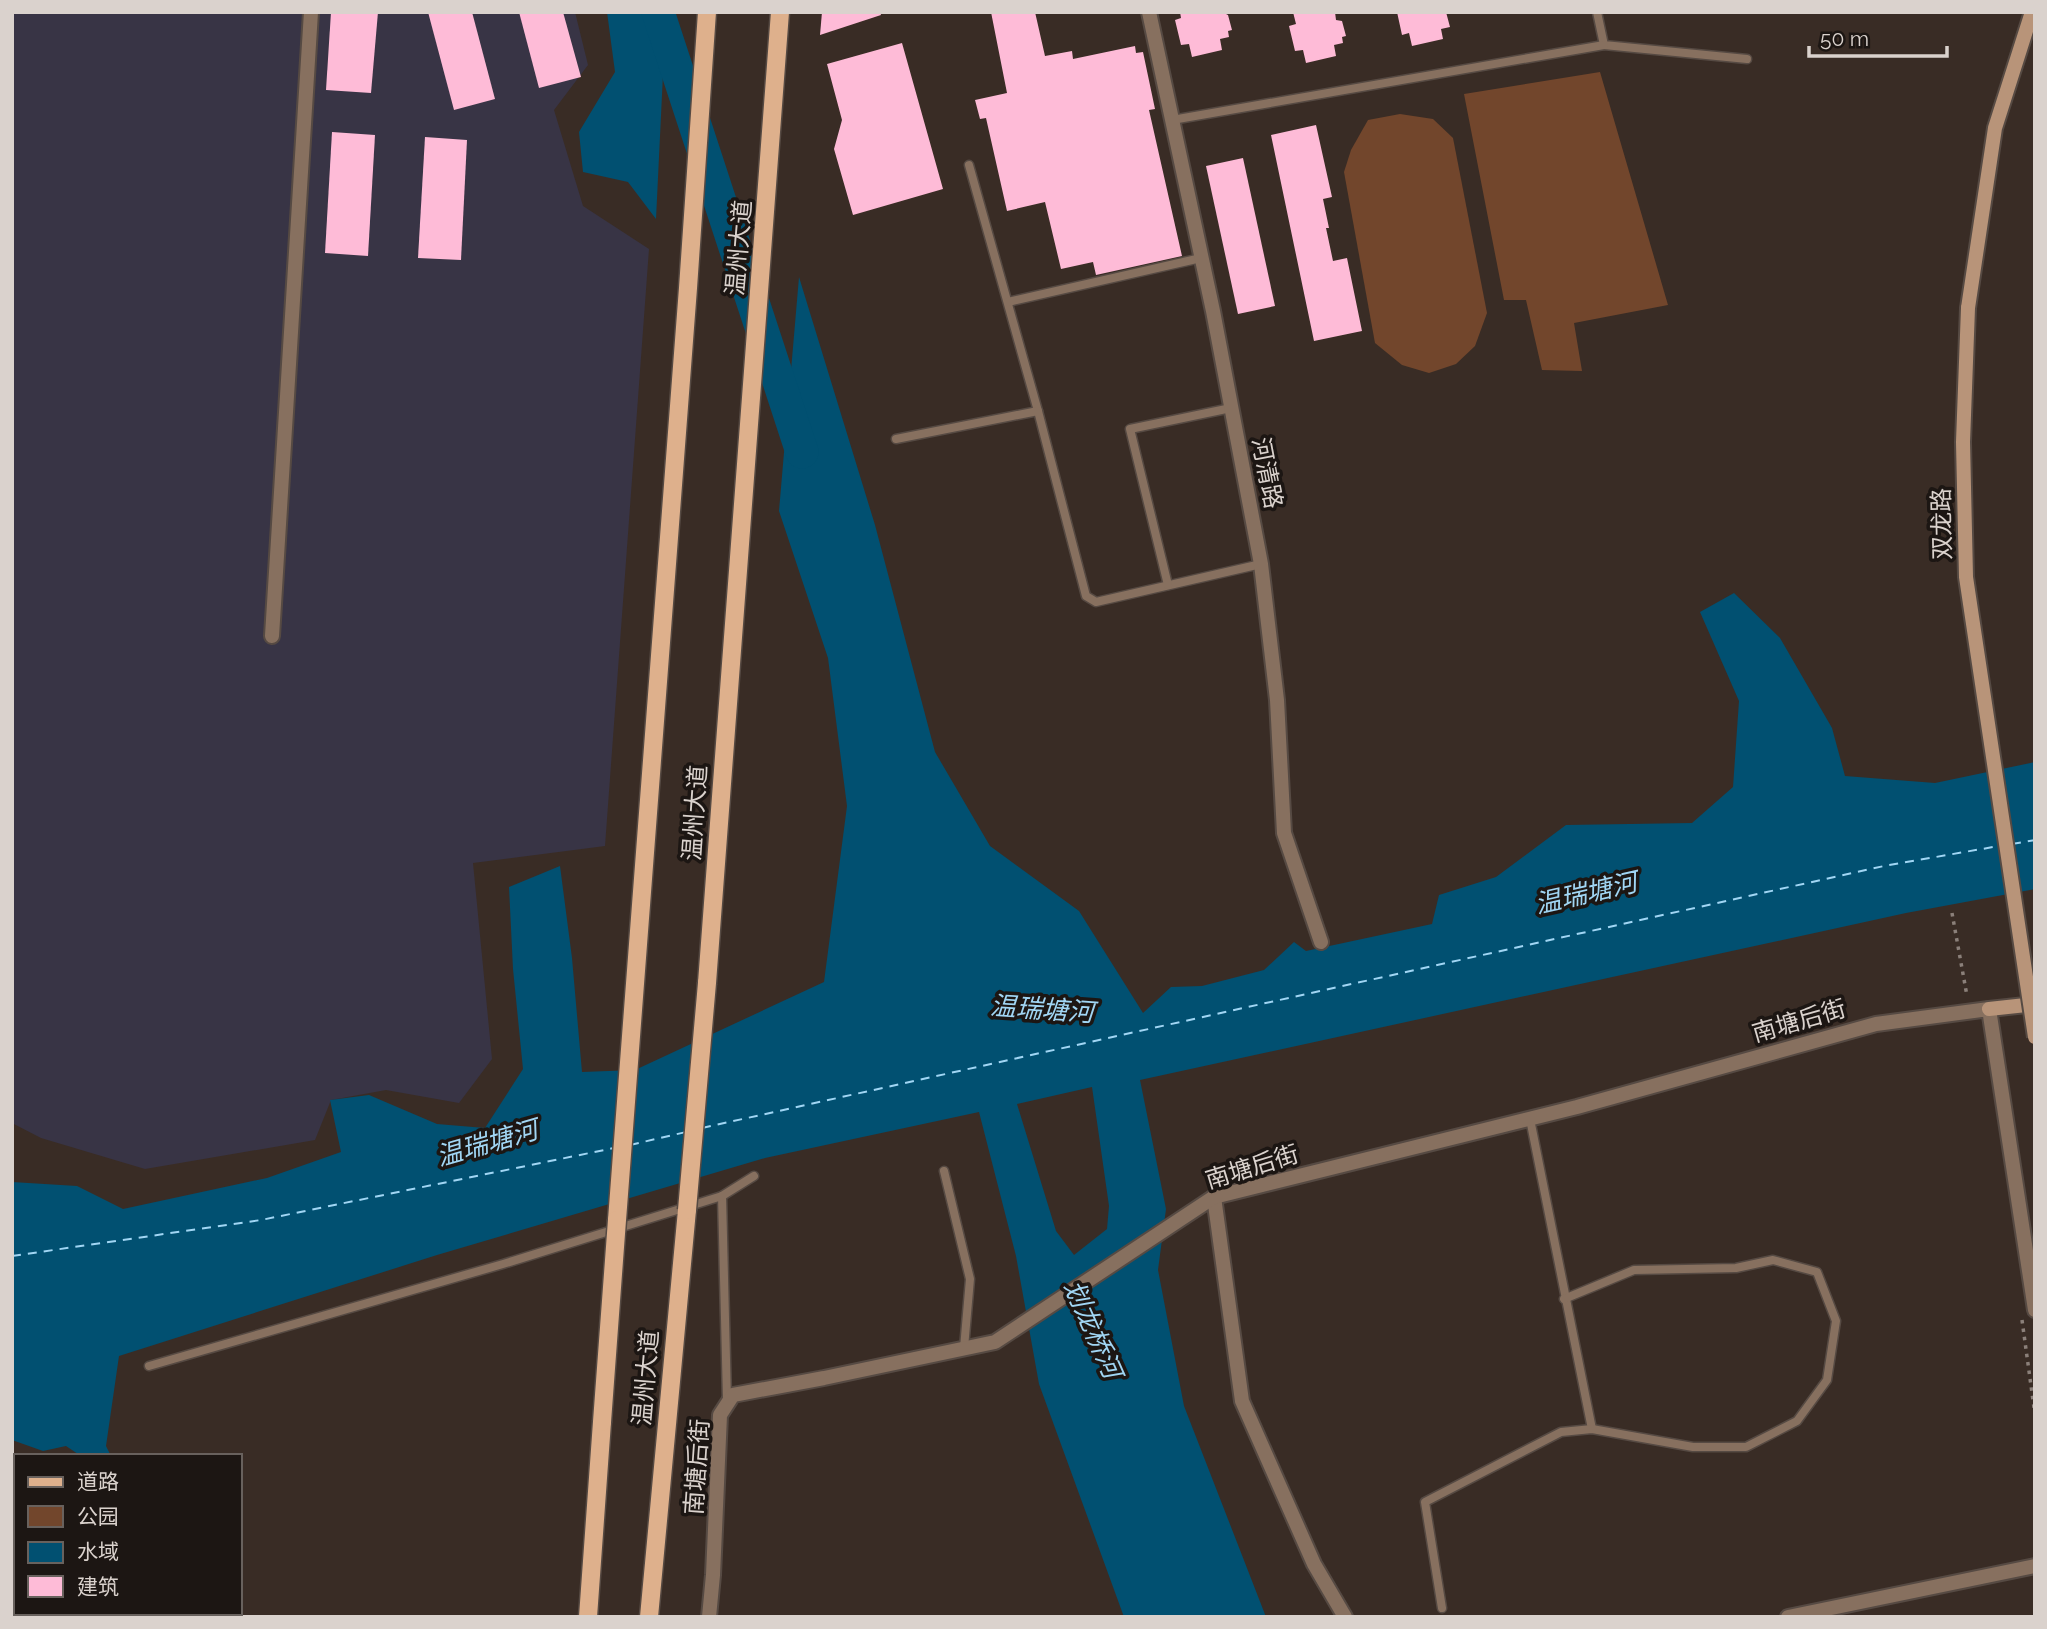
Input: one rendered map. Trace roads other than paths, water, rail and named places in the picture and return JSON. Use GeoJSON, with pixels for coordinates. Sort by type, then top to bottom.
{"type":"FeatureCollection","features":[{"type":"Feature","properties":{"kind":"main road","name":"温州大道"},"geometry":{"type":"LineString","coordinates":[[588,1617],[707,12]]}},
{"type":"Feature","properties":{"kind":"main road","name":"温州大道"},"geometry":{"type":"LineString","coordinates":[[649,1617],[707,983],[780,12]]}},
{"type":"Feature","properties":{"kind":"main road","name":"双龙路"},"geometry":{"type":"LineString","coordinates":[[2032,12],[1995,128],[1968,308],[1963,442],[1966,577],[2035,1037]]}},
{"type":"Feature","properties":{"kind":"main road","name":"南塘后街"},"geometry":{"type":"LineString","coordinates":[[1989,1009],[2035,1004]]}},
{"type":"Feature","properties":{"kind":"street"},"geometry":{"type":"LineString","coordinates":[[272,636],[311,12]]}},
{"type":"Feature","properties":{"kind":"street","name":"河清路"},"geometry":{"type":"LineString","coordinates":[[1149,12],[1261,564],[1277,701],[1284,833],[1321,942]]}},
{"type":"Feature","properties":{"kind":"street"},"geometry":{"type":"LineString","coordinates":[[1989,1009],[2035,1310]]}},
{"type":"Feature","properties":{"kind":"street","name":"南塘后街"},"geometry":{"type":"LineString","coordinates":[[709,1617],[720,1415],[733,1395],[995,1342],[1214,1197],[1530,1119],[1876,1024],[1989,1009]]}},
{"type":"Feature","properties":{"kind":"street"},"geometry":{"type":"LineString","coordinates":[[1214,1197],[1242,1401],[1314,1564],[1345,1617]]}},
{"type":"Feature","properties":{"kind":"street"},"geometry":{"type":"LineString","coordinates":[[1788,1617],[2035,1566]]}},
{"type":"Feature","properties":{"kind":"lane"},"geometry":{"type":"LineString","coordinates":[[1597,12],[1604,45]]}},
{"type":"Feature","properties":{"kind":"lane"},"geometry":{"type":"LineString","coordinates":[[1172,120],[1604,45],[1747,59]]}},
{"type":"Feature","properties":{"kind":"lane"},"geometry":{"type":"LineString","coordinates":[[969,165],[1038,411],[1086,596],[1096,602],[1261,564]]}},
{"type":"Feature","properties":{"kind":"lane"},"geometry":{"type":"LineString","coordinates":[[1007,302],[1201,258]]}},
{"type":"Feature","properties":{"kind":"lane"},"geometry":{"type":"LineString","coordinates":[[1168,585],[1130,429],[1231,408]]}},
{"type":"Feature","properties":{"kind":"lane"},"geometry":{"type":"LineString","coordinates":[[896,439],[1038,411]]}},
{"type":"Feature","properties":{"kind":"lane"},"geometry":{"type":"LineString","coordinates":[[1530,1119],[1592,1429]]}},
{"type":"Feature","properties":{"kind":"lane"},"geometry":{"type":"LineString","coordinates":[[944,1171],[970,1279],[964,1348]]}},
{"type":"Feature","properties":{"kind":"lane"},"geometry":{"type":"LineString","coordinates":[[149,1366],[503,1264],[722,1196],[754,1176]]}},
{"type":"Feature","properties":{"kind":"lane"},"geometry":{"type":"LineString","coordinates":[[722,1196],[727,1404]]}},
{"type":"Feature","properties":{"kind":"lane"},"geometry":{"type":"LineString","coordinates":[[1442,1608],[1425,1502],[1561,1432],[1592,1429],[1693,1447],[1746,1447],[1797,1421],[1827,1380],[1836,1321],[1817,1272],[1773,1260],[1736,1268],[1634,1270],[1564,1299]]}},
{"type":"Feature","properties":{"kind":"water"},"geometry":{"type":"Polygon","coordinates":[[[607,12],[666,12],[656,219],[628,182],[583,172],[579,132],[615,72],[607,12]]]}},
{"type":"Feature","properties":{"kind":"water"},"geometry":{"type":"Polygon","coordinates":[[[799,277],[875,525],[935,752],[990,846],[1079,911],[1143,1013],[1171,987],[1202,986],[1264,970],[1294,942],[1306,951],[1432,924],[1439,895],[1496,877],[1566,825],[1692,823],[1733,787],[1739,701],[1700,612],[1734,593],[1780,638],[1832,728],[1845,776],[1935,783],[2035,762],[2035,889],[1906,913],[1140,1080],[1166,1209],[1158,1270],[1184,1406],[1266,1617],[1124,1617],[1039,1384],[1016,1256],[979,1112],[765,1158],[437,1255],[119,1356],[106,1446],[110,1454],[78,1454],[66,1446],[43,1451],[12,1440],[12,1182],[77,1186],[123,1209],[267,1178],[341,1152],[330,1100],[369,1095],[437,1124],[485,1128],[523,1069],[513,969],[509,887],[560,866],[572,958],[582,1072],[635,1070],[824,982],[847,806],[828,658],[779,511],[799,277]],[[1092,1087],[1017,1104],[1056,1231],[1074,1255],[1107,1229],[1109,1206],[1092,1087]]]}},
{"type":"Feature","properties":{"kind":"waterway"},"geometry":{"type":"LineString","coordinates":[[658,12],[802,452]]}},
{"type":"Feature","properties":{"kind":"water label","name":"温瑞塘河"},"geometry":{"type":"Point","coordinates":[1586,893]}},
{"type":"Feature","properties":{"kind":"water label","name":"温瑞塘河"},"geometry":{"type":"Point","coordinates":[1042,1009]}},
{"type":"Feature","properties":{"kind":"water label","name":"温瑞塘河"},"geometry":{"type":"Point","coordinates":[487,1143]}},
{"type":"Feature","properties":{"kind":"water label","name":"划龙桥河"},"geometry":{"type":"Point","coordinates":[1093,1329]}}]}
